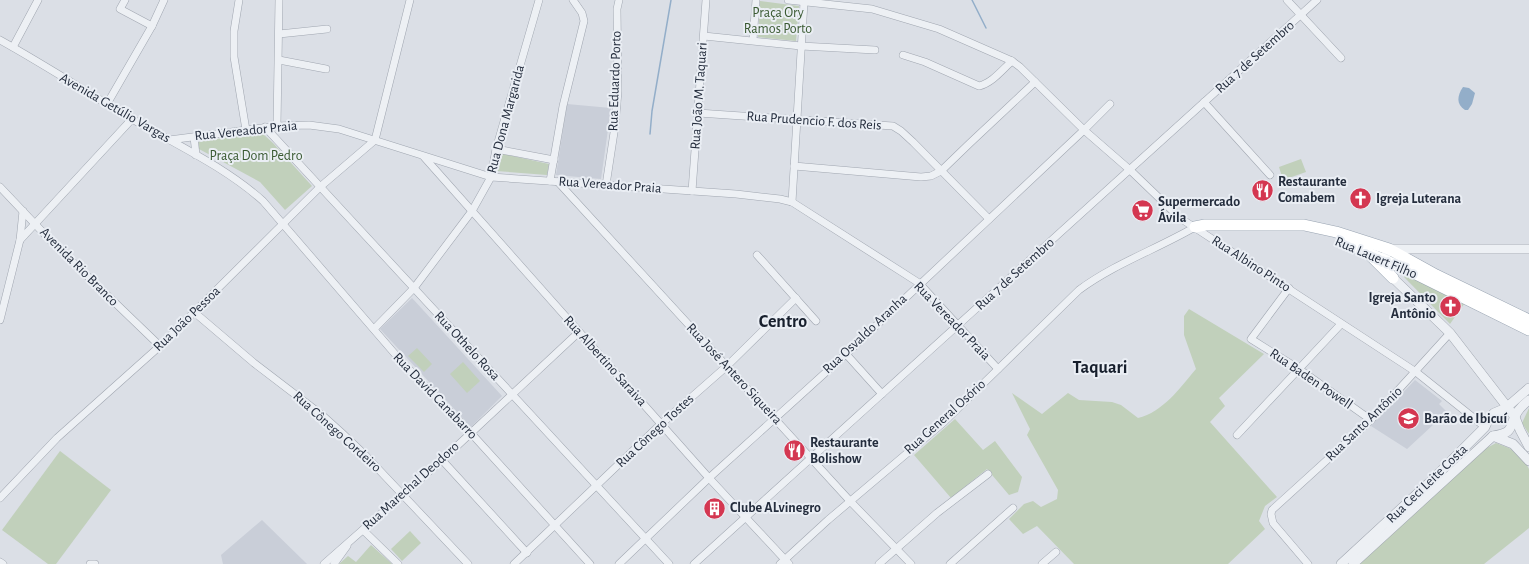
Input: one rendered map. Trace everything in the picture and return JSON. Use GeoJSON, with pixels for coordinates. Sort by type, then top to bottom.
{"type":"FeatureCollection","features":[{"type":"Feature","properties":{"kind":"main road","name":"Rua Lauert Filho"},"geometry":{"type":"LineString","coordinates":[[1195,227],[1285,225],[1367,247],[1401,261],[1529,330]]}},
{"type":"Feature","properties":{"kind":"main road"},"geometry":{"type":"LineString","coordinates":[[1367,247],[1396,280],[1402,273],[1408,270]]}},
{"type":"Feature","properties":{"kind":"main road","name":"Rua Lauert Filho"},"geometry":{"type":"LineString","coordinates":[[1401,261],[1408,270],[1434,278],[1529,320]]}},
{"type":"Feature","properties":{"kind":"street"},"geometry":{"type":"LineString","coordinates":[[13,47],[38,0]]}},
{"type":"Feature","properties":{"kind":"street"},"geometry":{"type":"LineString","coordinates":[[125,0],[120,9],[152,26]]}},
{"type":"Feature","properties":{"kind":"street"},"geometry":{"type":"LineString","coordinates":[[107,104],[152,26],[164,0]]}},
{"type":"Feature","properties":{"kind":"street"},"geometry":{"type":"LineString","coordinates":[[239,0],[234,32],[234,56],[246,130]]}},
{"type":"Feature","properties":{"kind":"street"},"geometry":{"type":"LineString","coordinates":[[277,126],[279,0]]}},
{"type":"Feature","properties":{"kind":"street"},"geometry":{"type":"LineString","coordinates":[[375,140],[410,0]]}},
{"type":"Feature","properties":{"kind":"street","name":"Rua Dona Margarida"},"geometry":{"type":"LineString","coordinates":[[374,329],[414,288],[472,211],[491,177],[496,149],[539,0]]}},
{"type":"Feature","properties":{"kind":"street"},"geometry":{"type":"LineString","coordinates":[[550,181],[563,106],[584,27],[582,13],[572,0]]}},
{"type":"Feature","properties":{"kind":"street","name":"Rua Eduardo Porto"},"geometry":{"type":"LineString","coordinates":[[606,185],[615,126],[618,91],[617,9],[619,0]]}},
{"type":"Feature","properties":{"kind":"street","name":"Rua João M. Taquari"},"geometry":{"type":"LineString","coordinates":[[692,191],[706,0]]}},
{"type":"Feature","properties":{"kind":"street"},"geometry":{"type":"LineString","coordinates":[[753,40],[756,0]]}},
{"type":"Feature","properties":{"kind":"street","name":"Rua Albino Pinto"},"geometry":{"type":"LineString","coordinates":[[788,0],[872,9],[939,29],[1012,61],[1084,130],[1130,170],[1180,218],[1416,372],[1485,427],[1494,436]]}},
{"type":"Feature","properties":{"kind":"street"},"geometry":{"type":"LineString","coordinates":[[1287,0],[1340,58]]}},
{"type":"Feature","properties":{"kind":"street","name":"Rua 7 de Setembro"},"geometry":{"type":"LineString","coordinates":[[694,564],[1317,0]]}},
{"type":"Feature","properties":{"kind":"street"},"geometry":{"type":"LineString","coordinates":[[792,202],[804,2]]}},
{"type":"Feature","properties":{"kind":"street"},"geometry":{"type":"LineString","coordinates":[[279,34],[327,29]]}},
{"type":"Feature","properties":{"kind":"street"},"geometry":{"type":"LineString","coordinates":[[704,36],[801,46],[875,50]]}},
{"type":"Feature","properties":{"kind":"street","name":"Avenida Getúlio Vargas"},"geometry":{"type":"LineString","coordinates":[[0,40],[245,185],[263,201],[282,225]]}},
{"type":"Feature","properties":{"kind":"street"},"geometry":{"type":"LineString","coordinates":[[903,55],[925,62],[979,86],[992,80],[1012,61]]}},
{"type":"Feature","properties":{"kind":"street"},"geometry":{"type":"LineString","coordinates":[[279,60],[326,69]]}},
{"type":"Feature","properties":{"kind":"street"},"geometry":{"type":"LineString","coordinates":[[794,166],[921,177],[931,176],[941,171],[1035,82]]}},
{"type":"Feature","properties":{"kind":"street"},"geometry":{"type":"LineString","coordinates":[[1204,102],[1270,175]]}},
{"type":"Feature","properties":{"kind":"street","name":"Rua Osvaldo Aranha"},"geometry":{"type":"LineString","coordinates":[[619,564],[709,478],[846,354],[919,283],[1110,104]]}},
{"type":"Feature","properties":{"kind":"street","name":"Rua Prudencio F. dos Reis"},"geometry":{"type":"LineString","coordinates":[[698,113],[892,126],[901,130],[989,219]]}},
{"type":"Feature","properties":{"kind":"street"},"geometry":{"type":"LineString","coordinates":[[20,240],[132,119]]}},
{"type":"Feature","properties":{"kind":"street","name":"Rua Vereador Praia"},"geometry":{"type":"LineString","coordinates":[[169,140],[265,127],[309,125],[339,129],[491,177],[692,191],[773,198],[792,202],[919,283],[998,369]]}},
{"type":"Feature","properties":{"kind":"street","name":"Rua Othelo Rosa"},"geometry":{"type":"LineString","coordinates":[[265,127],[669,564]]}},
{"type":"Feature","properties":{"kind":"street"},"geometry":{"type":"LineString","coordinates":[[194,137],[196,155]]}},
{"type":"Feature","properties":{"kind":"street","name":"Rua João Pessoa"},"geometry":{"type":"LineString","coordinates":[[0,498],[57,438],[160,346],[320,186],[375,140]]}},
{"type":"Feature","properties":{"kind":"street"},"geometry":{"type":"LineString","coordinates":[[496,149],[554,160]]}},
{"type":"Feature","properties":{"kind":"street","name":"Rua Albertino Saraiva"},"geometry":{"type":"LineString","coordinates":[[423,156],[784,562]]}},
{"type":"Feature","properties":{"kind":"street","name":"Rua José Antero Siqueira"},"geometry":{"type":"LineString","coordinates":[[558,182],[850,500],[911,564]]}},
{"type":"Feature","properties":{"kind":"street","name":"Avenida Rio Branco"},"geometry":{"type":"LineString","coordinates":[[0,187],[160,346]]}},
{"type":"Feature","properties":{"kind":"street"},"geometry":{"type":"LineString","coordinates":[[0,320],[20,240],[23,211]]}},
{"type":"Feature","properties":{"kind":"street","name":"Rua David Canabarro"},"geometry":{"type":"LineString","coordinates":[[282,225],[401,361],[470,432],[590,564]]}},
{"type":"Feature","properties":{"kind":"street","name":"Rua General Osório"},"geometry":{"type":"LineString","coordinates":[[784,562],[850,500],[944,422],[1079,290],[1091,281],[1195,227]]}},
{"type":"Feature","properties":{"kind":"street"},"geometry":{"type":"LineString","coordinates":[[1529,249],[1415,250],[1387,255],[1396,280],[1450,333],[1514,417],[1529,447]]}},
{"type":"Feature","properties":{"kind":"street"},"geometry":{"type":"LineString","coordinates":[[1396,280],[1396,270],[1401,261],[1415,250]]}},
{"type":"Feature","properties":{"kind":"street"},"geometry":{"type":"LineString","coordinates":[[757,255],[816,321]]}},
{"type":"Feature","properties":{"kind":"street","name":"Rua Baden Powell"},"geometry":{"type":"LineString","coordinates":[[1289,288],[1251,339],[1299,369],[1371,420]]}},
{"type":"Feature","properties":{"kind":"street","name":"Rua Cônego Tostes"},"geometry":{"type":"LineString","coordinates":[[514,564],[662,424],[727,366],[796,298]]}},
{"type":"Feature","properties":{"kind":"street","name":"Rua Cônego Cordeiro"},"geometry":{"type":"LineString","coordinates":[[194,312],[254,363],[322,415],[366,456],[468,564]]}},
{"type":"Feature","properties":{"kind":"street"},"geometry":{"type":"LineString","coordinates":[[1237,435],[1341,324]]}},
{"type":"Feature","properties":{"kind":"street","name":"Rua Marechal Deodoro"},"geometry":{"type":"LineString","coordinates":[[324,564],[442,460],[470,432],[579,332]]}},
{"type":"Feature","properties":{"kind":"street","name":"Rua Santo Antônio"},"geometry":{"type":"LineString","coordinates":[[1308,564],[1273,523],[1271,514],[1272,510],[1371,420],[1450,333]]}},
{"type":"Feature","properties":{"kind":"street"},"geometry":{"type":"LineString","coordinates":[[846,354],[882,394]]}},
{"type":"Feature","properties":{"kind":"street","name":"Rua Ceci Leite Costa"},"geometry":{"type":"LineString","coordinates":[[1353,564],[1485,427],[1489,418],[1494,413],[1506,408],[1529,388]]}},
{"type":"Feature","properties":{"kind":"street","name":"Rua Ceci Leite Costa"},"geometry":{"type":"LineString","coordinates":[[1341,564],[1389,526],[1494,436],[1507,433],[1512,426],[1514,417],[1518,410],[1529,400]]}},
{"type":"Feature","properties":{"kind":"street"},"geometry":{"type":"LineString","coordinates":[[1494,436],[1512,444],[1529,461]]}},
{"type":"Feature","properties":{"kind":"street"},"geometry":{"type":"LineString","coordinates":[[442,460],[527,553]]}},
{"type":"Feature","properties":{"kind":"street"},"geometry":{"type":"LineString","coordinates":[[879,564],[936,513],[988,474]]}},
{"type":"Feature","properties":{"kind":"street"},"geometry":{"type":"LineString","coordinates":[[950,564],[1013,508]]}},
{"type":"Feature","properties":{"kind":"street"},"geometry":{"type":"LineString","coordinates":[[363,530],[398,564]]}},
{"type":"Feature","properties":{"kind":"street","name":"Rua Marechal Deodoro"},"geometry":{"type":"LineString","coordinates":[[334,564],[349,543]]}},
{"type":"Feature","properties":{"kind":"street"},"geometry":{"type":"LineString","coordinates":[[1042,564],[1056,552]]}},
{"type":"Feature","properties":{"kind":"street"},"geometry":{"type":"LineString","coordinates":[[90,564],[95,564]]}},
{"type":"Feature","properties":{"kind":"shaded area"},"geometry":{"type":"Polygon","coordinates":[[[567,104],[611,108],[601,179],[556,175],[567,104]]]}},
{"type":"Feature","properties":{"kind":"shaded area"},"geometry":{"type":"Polygon","coordinates":[[[412,298],[502,396],[471,427],[380,329],[412,298]]]}},
{"type":"Feature","properties":{"kind":"shaded area","name":"Barão de Ibicuí"},"geometry":{"type":"Polygon","coordinates":[[[1415,380],[1442,401],[1439,404],[1447,412],[1407,449],[1371,426],[1415,380]]]}},
{"type":"Feature","properties":{"kind":"shaded area"},"geometry":{"type":"Polygon","coordinates":[[[262,520],[307,564],[223,564],[221,555],[262,520]]]}},
{"type":"Feature","properties":{"kind":"green space","name":"Praça Ory Ramos Porto"},"geometry":{"type":"Polygon","coordinates":[[[760,1],[799,6],[796,41],[758,37],[760,1]]]}},
{"type":"Feature","properties":{"kind":"green space","name":"Praça Dom Pedro"},"geometry":{"type":"Polygon","coordinates":[[[248,134],[263,134],[312,186],[285,210],[260,182],[199,149],[198,142],[248,134]]]}},
{"type":"Feature","properties":{"kind":"green space"},"geometry":{"type":"Polygon","coordinates":[[[499,153],[549,164],[547,175],[496,171],[499,153]]]}},
{"type":"Feature","properties":{"kind":"green space"},"geometry":{"type":"Polygon","coordinates":[[[1301,159],[1306,172],[1283,180],[1279,167],[1301,159]]]}},
{"type":"Feature","properties":{"kind":"green space"},"geometry":{"type":"Polygon","coordinates":[[[1406,274],[1464,304],[1450,324],[1404,277],[1406,274]]]}},
{"type":"Feature","properties":{"kind":"green space"},"geometry":{"type":"Polygon","coordinates":[[[1189,309],[1264,354],[1219,398],[1225,406],[1210,422],[1277,497],[1265,506],[1259,521],[1265,529],[1228,564],[1074,564],[1037,526],[1023,534],[1009,519],[1024,504],[1033,501],[1041,507],[1057,499],[1058,490],[1027,435],[1030,429],[1012,393],[1042,414],[1068,393],[1079,400],[1112,402],[1121,405],[1138,418],[1147,415],[1163,405],[1184,384],[1196,369],[1184,335],[1184,316],[1189,309]]]}},
{"type":"Feature","properties":{"kind":"green space"},"geometry":{"type":"Polygon","coordinates":[[[417,348],[432,364],[424,372],[408,356],[417,348]]]}},
{"type":"Feature","properties":{"kind":"green space"},"geometry":{"type":"Polygon","coordinates":[[[463,362],[480,381],[467,393],[450,374],[463,362]]]}},
{"type":"Feature","properties":{"kind":"green space"},"geometry":{"type":"Polygon","coordinates":[[[1529,408],[1529,434],[1522,423],[1529,408]]]}},
{"type":"Feature","properties":{"kind":"green space"},"geometry":{"type":"Polygon","coordinates":[[[955,419],[983,450],[995,441],[1022,477],[1018,492],[1009,495],[987,469],[951,498],[914,455],[955,419]]]}},
{"type":"Feature","properties":{"kind":"green space"},"geometry":{"type":"Polygon","coordinates":[[[1496,443],[1509,448],[1523,458],[1529,469],[1529,528],[1484,564],[1359,564],[1483,450],[1496,443]]]}},
{"type":"Feature","properties":{"kind":"green space"},"geometry":{"type":"Polygon","coordinates":[[[60,451],[111,490],[56,564],[48,564],[2,530],[60,451]]]}},
{"type":"Feature","properties":{"kind":"green space"},"geometry":{"type":"Polygon","coordinates":[[[410,531],[421,543],[402,561],[391,549],[410,531]]]}},
{"type":"Feature","properties":{"kind":"green space"},"geometry":{"type":"Polygon","coordinates":[[[371,545],[392,564],[339,564],[348,556],[356,562],[371,545]]]}},
{"type":"Feature","properties":{"kind":"water"},"geometry":{"type":"Polygon","coordinates":[[[1463,87],[1469,88],[1475,93],[1472,104],[1468,110],[1462,108],[1458,100],[1463,87]]]}},
{"type":"Feature","properties":{"kind":"waterway"},"geometry":{"type":"LineString","coordinates":[[650,134],[652,111],[671,0]]}},
{"type":"Feature","properties":{"kind":"waterway"},"geometry":{"type":"LineString","coordinates":[[972,0],[986,28]]}},
{"type":"Feature","properties":{"kind":"place","name":"Restaurante Comabem"},"geometry":{"type":"Point","coordinates":[1262,190]}},
{"type":"Feature","properties":{"kind":"place","name":"Igreja Luterana"},"geometry":{"type":"Point","coordinates":[1361,199]}},
{"type":"Feature","properties":{"kind":"place","name":"Supermercado Ávila"},"geometry":{"type":"Point","coordinates":[1143,210]}},
{"type":"Feature","properties":{"kind":"place","name":"Igreja Santo Antônio"},"geometry":{"type":"Point","coordinates":[1451,306]}},
{"type":"Feature","properties":{"kind":"place","name":"Barão de Ibicuí"},"geometry":{"type":"Point","coordinates":[1408,419]}},
{"type":"Feature","properties":{"kind":"place","name":"Restaurante Bolishow"},"geometry":{"type":"Point","coordinates":[794,451]}},
{"type":"Feature","properties":{"kind":"place","name":"Clube ALvinegro"},"geometry":{"type":"Point","coordinates":[714,508]}},
{"type":"Feature","properties":{"kind":"district","name":"Centro"},"geometry":{"type":"Point","coordinates":[783,322]}},
{"type":"Feature","properties":{"kind":"district","name":"Taquari"},"geometry":{"type":"Point","coordinates":[1100,368]}}]}
